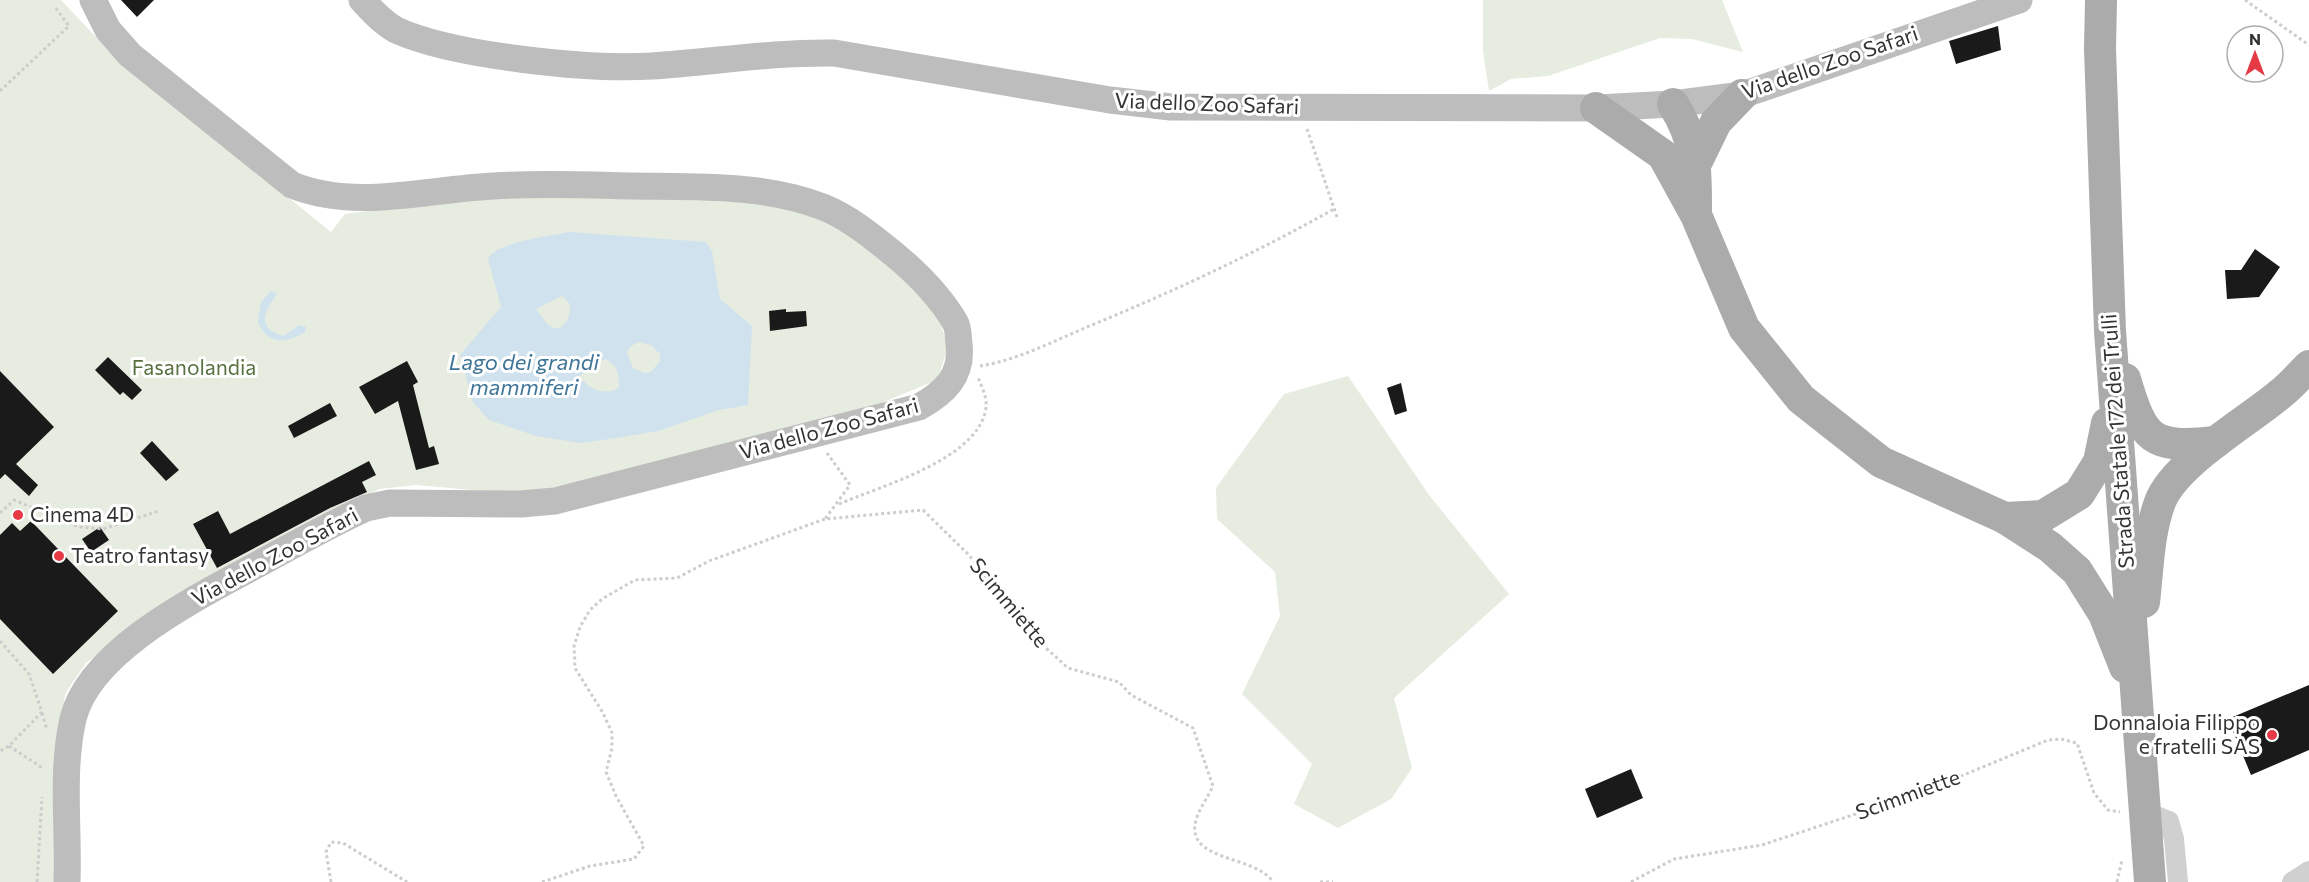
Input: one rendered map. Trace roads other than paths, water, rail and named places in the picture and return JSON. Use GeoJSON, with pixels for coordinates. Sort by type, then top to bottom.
{"type":"FeatureCollection","features":[{"type":"Feature","properties":{"kind":"main road","name":"Strada Statale 172 dei Trulli"},"geometry":{"type":"LineString","coordinates":[[2101,0],[2100,49],[2110,331],[2150,882]]}},
{"type":"Feature","properties":{"kind":"main road"},"geometry":{"type":"LineString","coordinates":[[1697,160],[1716,122],[1742,95]]}},
{"type":"Feature","properties":{"kind":"main road"},"geometry":{"type":"LineString","coordinates":[[1663,154],[1663,128],[1673,104]]}},
{"type":"Feature","properties":{"kind":"main road"},"geometry":{"type":"LineString","coordinates":[[1673,104],[1687,126],[1697,160],[1696,215]]}},
{"type":"Feature","properties":{"kind":"main road"},"geometry":{"type":"LineString","coordinates":[[1596,108],[1663,154],[1696,215],[1744,328],[1801,399],[1881,462],[2005,518],[2050,547],[2077,571],[2104,614],[2136,693]]}},
{"type":"Feature","properties":{"kind":"main road"},"geometry":{"type":"LineString","coordinates":[[2110,331],[2139,420],[2149,435],[2163,442],[2183,445],[2216,442]]}},
{"type":"Feature","properties":{"kind":"main road"},"geometry":{"type":"LineString","coordinates":[[2136,693],[2151,537],[2161,500],[2184,470],[2216,442],[2280,395],[2309,366]]}},
{"type":"Feature","properties":{"kind":"main road"},"geometry":{"type":"LineString","coordinates":[[2005,518],[2043,516],[2079,494],[2099,462],[2114,385]]}},
{"type":"Feature","properties":{"kind":"street","name":"Via dello Zoo Safari"},"geometry":{"type":"LineString","coordinates":[[67,882],[67,795],[74,717],[96,675],[135,639],[183,606],[366,508],[390,503],[521,504],[555,501],[919,407],[938,396],[966,368],[960,352],[957,326],[942,300],[909,267],[865,231],[825,208],[788,196],[738,189],[494,186],[365,199],[310,192],[292,185],[265,166],[130,54],[108,30],[93,0]]}},
{"type":"Feature","properties":{"kind":"street","name":"Via dello Zoo Safari"},"geometry":{"type":"LineString","coordinates":[[362,0],[377,16],[395,29],[412,35],[490,53],[532,59],[605,67],[650,67],[802,52],[834,53],[1110,100],[1171,107],[1300,108],[1596,108],[1673,104],[1742,95],[2019,0]]}},
{"type":"Feature","properties":{"kind":"street"},"geometry":{"type":"LineString","coordinates":[[2146,812],[2169,821],[2174,839],[2178,882]]}},
{"type":"Feature","properties":{"kind":"street"},"geometry":{"type":"LineString","coordinates":[[2292,882],[2309,871]]}},
{"type":"Feature","properties":{"kind":"water","name":"Lago dei grandi mammiferi"},"geometry":{"type":"Polygon","coordinates":[[[569,232],[706,242],[712,251],[720,299],[752,326],[748,405],[719,410],[658,431],[581,443],[536,436],[489,420],[473,402],[460,355],[501,307],[488,258],[494,252],[513,244],[569,232]],[[562,296],[536,309],[548,325],[557,329],[566,322],[570,312],[570,304],[562,296]],[[639,342],[631,346],[627,352],[633,368],[644,373],[651,372],[660,361],[660,354],[651,345],[639,342]],[[605,359],[593,364],[579,377],[584,382],[602,391],[619,388],[618,374],[613,364],[605,359]]]}},
{"type":"Feature","properties":{"kind":"water"},"geometry":{"type":"Polygon","coordinates":[[[271,291],[277,294],[266,312],[265,318],[269,328],[283,336],[300,325],[306,327],[305,332],[291,339],[278,340],[262,330],[258,322],[261,302],[271,291]]]}},
{"type":"Feature","properties":{"kind":"place","name":"Cinema 4D"},"geometry":{"type":"Point","coordinates":[18,515]}},
{"type":"Feature","properties":{"kind":"place","name":"Teatro fantasy"},"geometry":{"type":"Point","coordinates":[59,556]}},
{"type":"Feature","properties":{"kind":"place","name":"Donnaloia Filippo e fratelli SAS"},"geometry":{"type":"Point","coordinates":[2272,735]}},
{"type":"Feature","properties":{"kind":"park label","name":"Fasanolandia"},"geometry":{"type":"Point","coordinates":[194,368]}}]}
